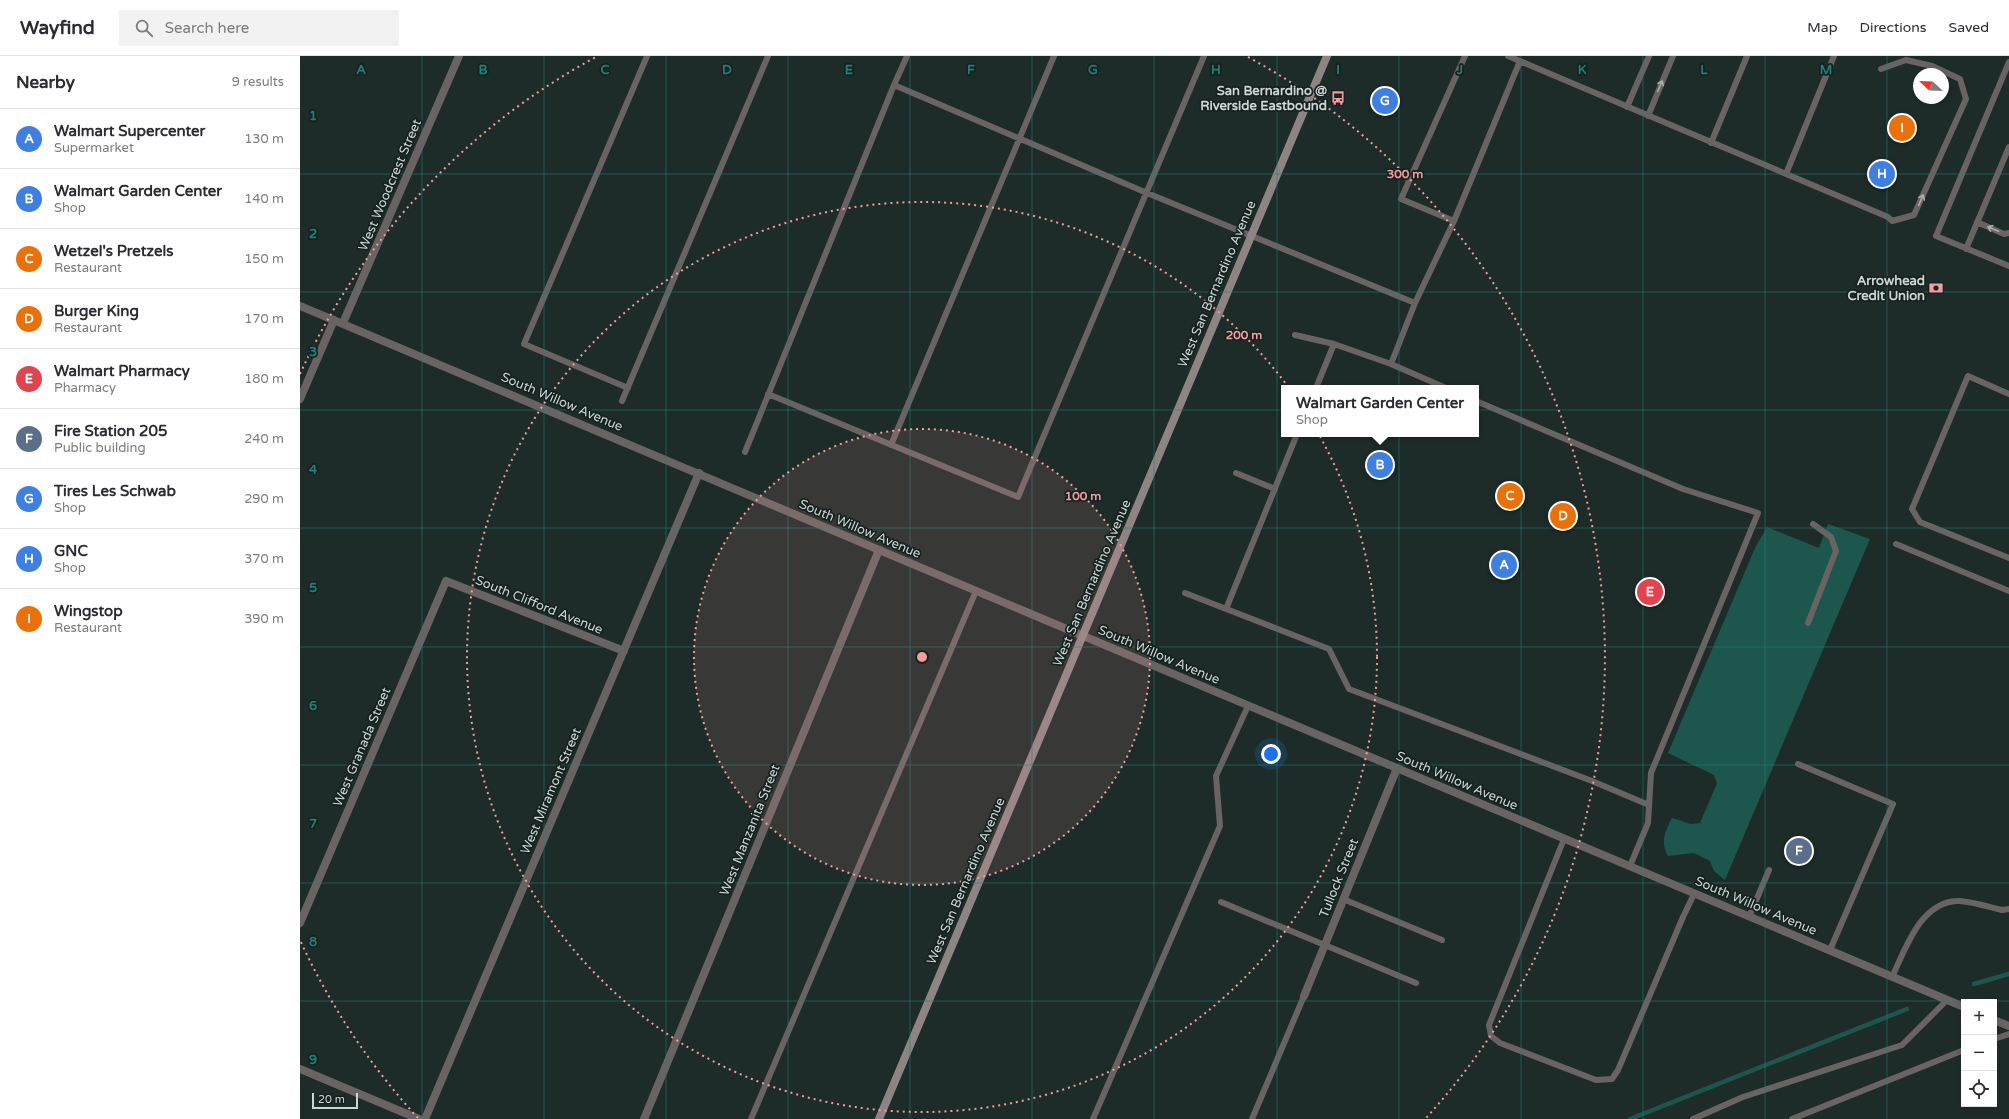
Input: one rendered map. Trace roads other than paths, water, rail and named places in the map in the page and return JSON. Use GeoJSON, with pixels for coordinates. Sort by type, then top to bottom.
{"type":"FeatureCollection","features":[{"type":"Feature","properties":{"kind":"main road","name":"West San Bernardino Avenue"},"geometry":{"type":"LineString","coordinates":[[879,1119],[1327,56]]}},
{"type":"Feature","properties":{"kind":"street","name":"West Woodcrest Street"},"geometry":{"type":"LineString","coordinates":[[343,323],[459,56]]}},
{"type":"Feature","properties":{"kind":"street","name":"South Willow Avenue"},"geometry":{"type":"LineString","coordinates":[[300,306],[1961,1006]]}},
{"type":"Feature","properties":{"kind":"street"},"geometry":{"type":"LineString","coordinates":[[300,399],[334,320]]}},
{"type":"Feature","properties":{"kind":"street","name":"West Miramont Street"},"geometry":{"type":"LineString","coordinates":[[425,1119],[699,473]]}},
{"type":"Feature","properties":{"kind":"street","name":"West Manzanita Street"},"geometry":{"type":"LineString","coordinates":[[644,1119],[879,550]]}},
{"type":"Feature","properties":{"kind":"street","name":"South Clifford Avenue"},"geometry":{"type":"LineString","coordinates":[[446,581],[624,651]]}},
{"type":"Feature","properties":{"kind":"street","name":"West Granada Street"},"geometry":{"type":"LineString","coordinates":[[300,923],[446,581]]}},
{"type":"Feature","properties":{"kind":"street","name":"Tullock Street"},"geometry":{"type":"LineString","coordinates":[[1304,996],[1397,768]]}},
{"type":"Feature","properties":{"kind":"street"},"geometry":{"type":"LineString","coordinates":[[1997,1021],[2009,1026]]}},
{"type":"Feature","properties":{"kind":"street"},"geometry":{"type":"LineString","coordinates":[[300,1069],[419,1119]]}},
{"type":"Feature","properties":{"kind":"lane"},"geometry":{"type":"LineString","coordinates":[[628,388],[524,344],[647,56]]}},
{"type":"Feature","properties":{"kind":"lane"},"geometry":{"type":"LineString","coordinates":[[622,401],[768,56]]}},
{"type":"Feature","properties":{"kind":"lane"},"geometry":{"type":"LineString","coordinates":[[745,452],[907,56]]}},
{"type":"Feature","properties":{"kind":"lane"},"geometry":{"type":"LineString","coordinates":[[891,445],[1054,56]]}},
{"type":"Feature","properties":{"kind":"lane"},"geometry":{"type":"LineString","coordinates":[[768,394],[1018,497],[1204,56]]}},
{"type":"Feature","properties":{"kind":"lane"},"geometry":{"type":"LineString","coordinates":[[1454,220],[1401,199],[1465,56]]}},
{"type":"Feature","properties":{"kind":"lane"},"geometry":{"type":"LineString","coordinates":[[1508,56],[1888,217],[1892,221],[1914,215],[1966,99],[1960,79],[1932,66],[1906,60],[1881,69]]}},
{"type":"Feature","properties":{"kind":"lane"},"geometry":{"type":"LineString","coordinates":[[1627,107],[1649,56]]}},
{"type":"Feature","properties":{"kind":"lane"},"geometry":{"type":"LineString","coordinates":[[1648,116],[1673,56]]}},
{"type":"Feature","properties":{"kind":"lane"},"geometry":{"type":"LineString","coordinates":[[1711,143],[1748,56]]}},
{"type":"Feature","properties":{"kind":"lane"},"geometry":{"type":"LineString","coordinates":[[1786,174],[1834,56]]}},
{"type":"Feature","properties":{"kind":"lane"},"geometry":{"type":"LineString","coordinates":[[1391,364],[1415,303],[1454,220],[1520,61]]}},
{"type":"Feature","properties":{"kind":"lane"},"geometry":{"type":"LineString","coordinates":[[2009,62],[1936,236],[2009,266]]}},
{"type":"Feature","properties":{"kind":"lane"},"geometry":{"type":"LineString","coordinates":[[894,85],[1146,194],[1251,235],[1415,303]]}},
{"type":"Feature","properties":{"kind":"lane"},"geometry":{"type":"LineString","coordinates":[[1966,249],[2009,147]]}},
{"type":"Feature","properties":{"kind":"lane"},"geometry":{"type":"LineString","coordinates":[[1977,222],[2004,234],[2009,233]]}},
{"type":"Feature","properties":{"kind":"lane"},"geometry":{"type":"LineString","coordinates":[[1295,335],[1334,344],[1391,364],[1439,385]]}},
{"type":"Feature","properties":{"kind":"lane"},"geometry":{"type":"LineString","coordinates":[[1317,385],[1334,344]]}},
{"type":"Feature","properties":{"kind":"lane"},"geometry":{"type":"LineString","coordinates":[[2009,394],[1968,376],[1912,509],[1920,522],[2009,558]]}},
{"type":"Feature","properties":{"kind":"lane"},"geometry":{"type":"LineString","coordinates":[[1479,402],[1683,489],[1758,513],[1651,773],[1648,823],[1630,866]]}},
{"type":"Feature","properties":{"kind":"lane"},"geometry":{"type":"LineString","coordinates":[[1226,609],[1296,437]]}},
{"type":"Feature","properties":{"kind":"lane"},"geometry":{"type":"LineString","coordinates":[[1236,473],[1275,489]]}},
{"type":"Feature","properties":{"kind":"lane"},"geometry":{"type":"LineString","coordinates":[[1808,623],[1836,551],[1831,537],[1813,524]]}},
{"type":"Feature","properties":{"kind":"lane"},"geometry":{"type":"LineString","coordinates":[[1896,544],[2009,591]]}},
{"type":"Feature","properties":{"kind":"lane"},"geometry":{"type":"LineString","coordinates":[[751,1119],[976,591]]}},
{"type":"Feature","properties":{"kind":"lane"},"geometry":{"type":"LineString","coordinates":[[1185,593],[1329,650],[1349,689],[1592,781],[1649,805]]}},
{"type":"Feature","properties":{"kind":"lane"},"geometry":{"type":"LineString","coordinates":[[1093,1119],[1220,826],[1216,776],[1248,706]]}},
{"type":"Feature","properties":{"kind":"lane"},"geometry":{"type":"LineString","coordinates":[[1798,764],[1893,804],[1830,950]]}},
{"type":"Feature","properties":{"kind":"lane"},"geometry":{"type":"LineString","coordinates":[[1564,839],[1489,1025],[1491,1036],[1500,1043],[1596,1080],[1612,1079],[1618,1070],[1694,894]]}},
{"type":"Feature","properties":{"kind":"lane"},"geometry":{"type":"LineString","coordinates":[[1749,917],[1769,870]]}},
{"type":"Feature","properties":{"kind":"lane"},"geometry":{"type":"LineString","coordinates":[[1343,899],[1442,940]]}},
{"type":"Feature","properties":{"kind":"lane"},"geometry":{"type":"LineString","coordinates":[[1892,977],[1921,921],[1942,904],[1960,901],[2002,910],[2009,909]]}},
{"type":"Feature","properties":{"kind":"lane"},"geometry":{"type":"LineString","coordinates":[[1221,902],[1416,983]]}},
{"type":"Feature","properties":{"kind":"lane"},"geometry":{"type":"LineString","coordinates":[[1252,1119],[1304,996]]}},
{"type":"Feature","properties":{"kind":"lane"},"geometry":{"type":"LineString","coordinates":[[1693,1119],[1743,1097],[1902,1045],[1947,1000]]}},
{"type":"Feature","properties":{"kind":"lane"},"geometry":{"type":"LineString","coordinates":[[1997,1038],[2009,1034]]}},
{"type":"Feature","properties":{"kind":"lane"},"geometry":{"type":"LineString","coordinates":[[1792,1119],[1961,1051]]}},
{"type":"Feature","properties":{"kind":"waterway"},"geometry":{"type":"LineString","coordinates":[[1974,984],[2009,974]]}},
{"type":"Feature","properties":{"kind":"waterway"},"geometry":{"type":"LineString","coordinates":[[1630,1119],[1907,1009]]}},
{"type":"Feature","properties":{"kind":"place","name":"San Bernardino @ Riverside Eastbound"},"geometry":{"type":"Point","coordinates":[1338,98]}},
{"type":"Feature","properties":{"kind":"place","name":"Tires Les Schwab"},"geometry":{"type":"Point","coordinates":[1385,101]}},
{"type":"Feature","properties":{"kind":"place","name":"Wingstop"},"geometry":{"type":"Point","coordinates":[1902,128]}},
{"type":"Feature","properties":{"kind":"place","name":"GNC"},"geometry":{"type":"Point","coordinates":[1882,174]}},
{"type":"Feature","properties":{"kind":"place","name":"Arrowhead Credit Union"},"geometry":{"type":"Point","coordinates":[1936,288]}},
{"type":"Feature","properties":{"kind":"place","name":"Walmart Garden Center"},"geometry":{"type":"Point","coordinates":[1380,465]}},
{"type":"Feature","properties":{"kind":"place","name":"Wetzel's Pretzels"},"geometry":{"type":"Point","coordinates":[1510,496]}},
{"type":"Feature","properties":{"kind":"place","name":"Burger King"},"geometry":{"type":"Point","coordinates":[1563,516]}},
{"type":"Feature","properties":{"kind":"place","name":"Walmart Supercenter"},"geometry":{"type":"Point","coordinates":[1504,565]}},
{"type":"Feature","properties":{"kind":"place","name":"Walmart Pharmacy"},"geometry":{"type":"Point","coordinates":[1650,592]}},
{"type":"Feature","properties":{"kind":"place","name":"Fire Station 205"},"geometry":{"type":"Point","coordinates":[1799,851]}}]}
